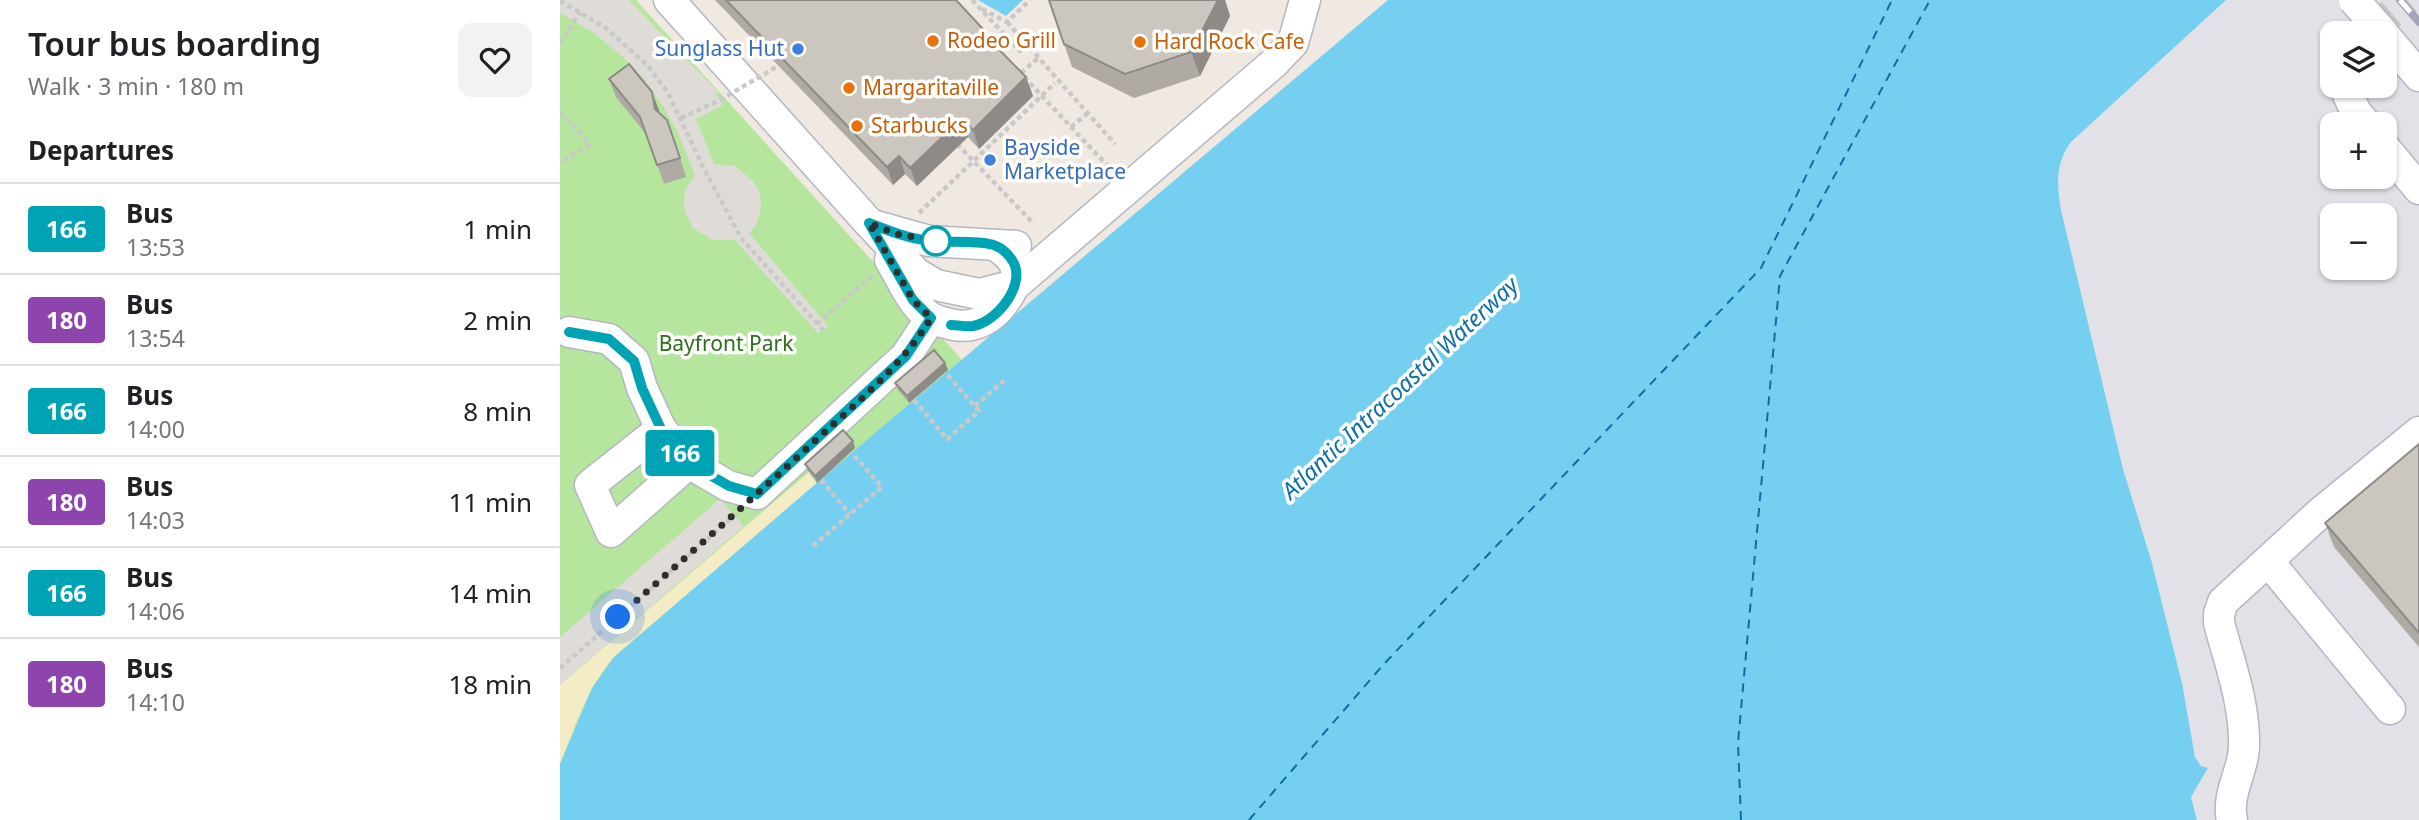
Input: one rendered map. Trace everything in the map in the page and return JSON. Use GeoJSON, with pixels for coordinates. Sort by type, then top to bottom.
{"type":"FeatureCollection","features":[{"type":"Feature","properties":{"kind":"street"},"geometry":{"type":"LineString","coordinates":[[669,0],[916,273],[936,285],[979,294],[1015,285]]}},
{"type":"Feature","properties":{"kind":"street"},"geometry":{"type":"LineString","coordinates":[[869,223],[913,300],[931,318],[951,325],[973,326],[984,321],[1000,310],[1015,285],[1274,63],[1293,43],[1305,0]]}},
{"type":"Feature","properties":{"kind":"street"},"geometry":{"type":"LineString","coordinates":[[2354,0],[2372,21]]}},
{"type":"Feature","properties":{"kind":"street"},"geometry":{"type":"LineString","coordinates":[[2397,50],[2419,76]]}},
{"type":"Feature","properties":{"kind":"street"},"geometry":{"type":"LineString","coordinates":[[2397,163],[2419,190]]}},
{"type":"Feature","properties":{"kind":"street"},"geometry":{"type":"LineString","coordinates":[[869,223],[897,234],[929,241],[1024,247],[1061,245]]}},
{"type":"Feature","properties":{"kind":"street"},"geometry":{"type":"LineString","coordinates":[[995,245],[1012,260],[1017,271],[1015,285]]}},
{"type":"Feature","properties":{"kind":"street"},"geometry":{"type":"LineString","coordinates":[[569,332],[609,339],[634,361],[642,388],[661,429],[689,463],[729,486],[757,494],[906,356],[931,318]]}},
{"type":"Feature","properties":{"kind":"street"},"geometry":{"type":"LineString","coordinates":[[661,429],[590,485],[611,532],[689,463]]}},
{"type":"Feature","properties":{"kind":"street"},"geometry":{"type":"LineString","coordinates":[[2232,820],[2230,812],[2244,750],[2244,714],[2219,623],[2223,602],[2320,512],[2419,432]]}},
{"type":"Feature","properties":{"kind":"street"},"geometry":{"type":"LineString","coordinates":[[2268,561],[2390,709]]}},
{"type":"Feature","properties":{"kind":"path"},"geometry":{"type":"LineString","coordinates":[[972,0],[1020,51],[1027,44]]}},
{"type":"Feature","properties":{"kind":"path"},"geometry":{"type":"LineString","coordinates":[[1007,22],[1030,0]]}},
{"type":"Feature","properties":{"kind":"path"},"geometry":{"type":"LineString","coordinates":[[560,1],[572,3],[580,12],[606,28],[648,66],[668,93],[740,238],[823,330]]}},
{"type":"Feature","properties":{"kind":"path"},"geometry":{"type":"LineString","coordinates":[[978,7],[1007,22],[1115,144]]}},
{"type":"Feature","properties":{"kind":"path"},"geometry":{"type":"LineString","coordinates":[[560,44],[580,12]]}},
{"type":"Feature","properties":{"kind":"path"},"geometry":{"type":"LineString","coordinates":[[1021,74],[1039,57]]}},
{"type":"Feature","properties":{"kind":"path"},"geometry":{"type":"LineString","coordinates":[[1012,64],[1105,164],[1114,169]]}},
{"type":"Feature","properties":{"kind":"path"},"geometry":{"type":"LineString","coordinates":[[681,118],[720,100],[778,66]]}},
{"type":"Feature","properties":{"kind":"path"},"geometry":{"type":"LineString","coordinates":[[916,215],[1055,83]]}},
{"type":"Feature","properties":{"kind":"path"},"geometry":{"type":"LineString","coordinates":[[560,113],[589,145],[560,163]]}},
{"type":"Feature","properties":{"kind":"path"},"geometry":{"type":"LineString","coordinates":[[1071,127],[1088,113]]}},
{"type":"Feature","properties":{"kind":"path"},"geometry":{"type":"LineString","coordinates":[[954,141],[1034,224]]}},
{"type":"Feature","properties":{"kind":"path"},"geometry":{"type":"LineString","coordinates":[[817,324],[861,285]]}},
{"type":"Feature","properties":{"kind":"path"},"geometry":{"type":"LineString","coordinates":[[914,400],[947,439],[979,411],[946,373]]}},
{"type":"Feature","properties":{"kind":"path"},"geometry":{"type":"LineString","coordinates":[[975,406],[1007,378]]}},
{"type":"Feature","properties":{"kind":"path"},"geometry":{"type":"LineString","coordinates":[[813,545],[882,487],[852,453]]}},
{"type":"Feature","properties":{"kind":"path"},"geometry":{"type":"LineString","coordinates":[[821,480],[850,514]]}},
{"type":"Feature","properties":{"kind":"path"},"geometry":{"type":"LineString","coordinates":[[560,668],[757,494]]}},
{"type":"Feature","properties":{"kind":"shaded area"},"geometry":{"type":"Polygon","coordinates":[[[560,0],[629,0],[718,92],[715,94],[723,105],[696,119],[714,164],[735,166],[753,181],[760,193],[761,209],[756,225],[749,233],[828,326],[818,333],[735,240],[713,240],[693,228],[684,205],[685,190],[695,175],[679,135],[663,106],[644,79],[622,56],[594,33],[560,13],[560,0]]]}},
{"type":"Feature","properties":{"kind":"shaded area"},"geometry":{"type":"Polygon","coordinates":[[[2226,0],[2419,0],[2419,820],[2197,820],[2191,797],[2208,768],[2201,767],[2195,757],[2182,683],[2152,563],[2123,469],[2061,210],[2058,166],[2071,142],[2226,0]]]}},
{"type":"Feature","properties":{"kind":"shaded area"},"geometry":{"type":"Polygon","coordinates":[[[720,499],[744,526],[560,685],[560,637],[720,499]]]}},
{"type":"Feature","properties":{"kind":"green space","name":"Bayfront Park"},"geometry":{"type":"Polygon","coordinates":[[[560,0],[636,0],[962,360],[817,483],[592,688],[560,764],[560,0]]]}},
{"type":"Feature","properties":{"kind":"sand"},"geometry":{"type":"Polygon","coordinates":[[[809,472],[817,483],[614,657],[589,695],[560,764],[560,685],[809,472]]]}},
{"type":"Feature","properties":{"kind":"water"},"geometry":{"type":"Polygon","coordinates":[[[978,0],[1023,0],[1006,16],[978,0]]]}},
{"type":"Feature","properties":{"kind":"water","name":"Atlantic Intracoastal Waterway"},"geometry":{"type":"Polygon","coordinates":[[[1388,0],[2226,0],[2071,142],[2062,158],[2058,183],[2061,210],[2123,469],[2152,563],[2182,683],[2195,757],[2201,766],[2208,768],[2191,797],[2197,820],[560,820],[560,764],[592,688],[614,657],[1388,0]]]}},
{"type":"Feature","properties":{"kind":"building"},"geometry":{"type":"Polygon","coordinates":[[[726,0],[956,0],[983,29],[981,31],[1026,77],[973,130],[961,119],[910,168],[899,156],[887,167],[726,0]]]}},
{"type":"Feature","properties":{"kind":"building","name":"Hard Rock Cafe"},"geometry":{"type":"Polygon","coordinates":[[[1049,0],[1218,0],[1191,52],[1125,74],[1064,44],[1049,0]]]}},
{"type":"Feature","properties":{"kind":"building"},"geometry":{"type":"Polygon","coordinates":[[[629,64],[652,92],[655,109],[667,120],[680,158],[657,165],[640,117],[609,79],[629,64]]]}},
{"type":"Feature","properties":{"kind":"building"},"geometry":{"type":"Polygon","coordinates":[[[934,350],[945,363],[907,396],[895,383],[934,350]]]}},
{"type":"Feature","properties":{"kind":"building"},"geometry":{"type":"Polygon","coordinates":[[[843,430],[853,441],[815,476],[805,464],[843,430]]]}},
{"type":"Feature","properties":{"kind":"building"},"geometry":{"type":"Polygon","coordinates":[[[2419,444],[2419,633],[2325,523],[2419,444]]]}},
{"type":"Feature","properties":{"kind":"ferry route"},"geometry":{"type":"LineString","coordinates":[[1249,820],[1383,665],[1761,268],[1892,0]]}},
{"type":"Feature","properties":{"kind":"ferry route"},"geometry":{"type":"LineString","coordinates":[[1741,820],[1738,743],[1780,276],[1930,0]]}},
{"type":"Feature","properties":{"kind":"tunnel"},"geometry":{"type":"LineString","coordinates":[[2383,21],[2407,0]]}},
{"type":"Feature","properties":{"kind":"railway"},"geometry":{"type":"LineString","coordinates":[[2400,0],[2419,22]]}},
{"type":"Feature","properties":{"kind":"bus line","name":"166"},"geometry":{"type":"LineString","coordinates":[[569,332],[609,339],[634,361],[642,388],[661,429],[689,463],[729,486],[757,494],[906,356],[931,318],[913,300],[869,223],[897,234],[929,241],[995,245],[1012,260],[1017,271],[1015,285],[1000,310],[973,326],[951,325]]}},
{"type":"Feature","properties":{"kind":"place","name":"Rodeo Grill"},"geometry":{"type":"Point","coordinates":[933,41]}},
{"type":"Feature","properties":{"kind":"place","name":"Hard Rock Cafe"},"geometry":{"type":"Point","coordinates":[1140,42]}},
{"type":"Feature","properties":{"kind":"place","name":"Sunglass Hut"},"geometry":{"type":"Point","coordinates":[798,49]}},
{"type":"Feature","properties":{"kind":"place","name":"Margaritaville"},"geometry":{"type":"Point","coordinates":[849,88]}},
{"type":"Feature","properties":{"kind":"place","name":"Starbucks"},"geometry":{"type":"Point","coordinates":[857,126]}},
{"type":"Feature","properties":{"kind":"place","name":"Bayside Marketplace"},"geometry":{"type":"Point","coordinates":[990,160]}},
{"type":"Feature","properties":{"kind":"route"},"geometry":{"type":"LineString","coordinates":[[618,617],[737,513],[906,356],[921,336],[931,318],[913,300],[869,223],[897,234],[936,241]]}}]}
